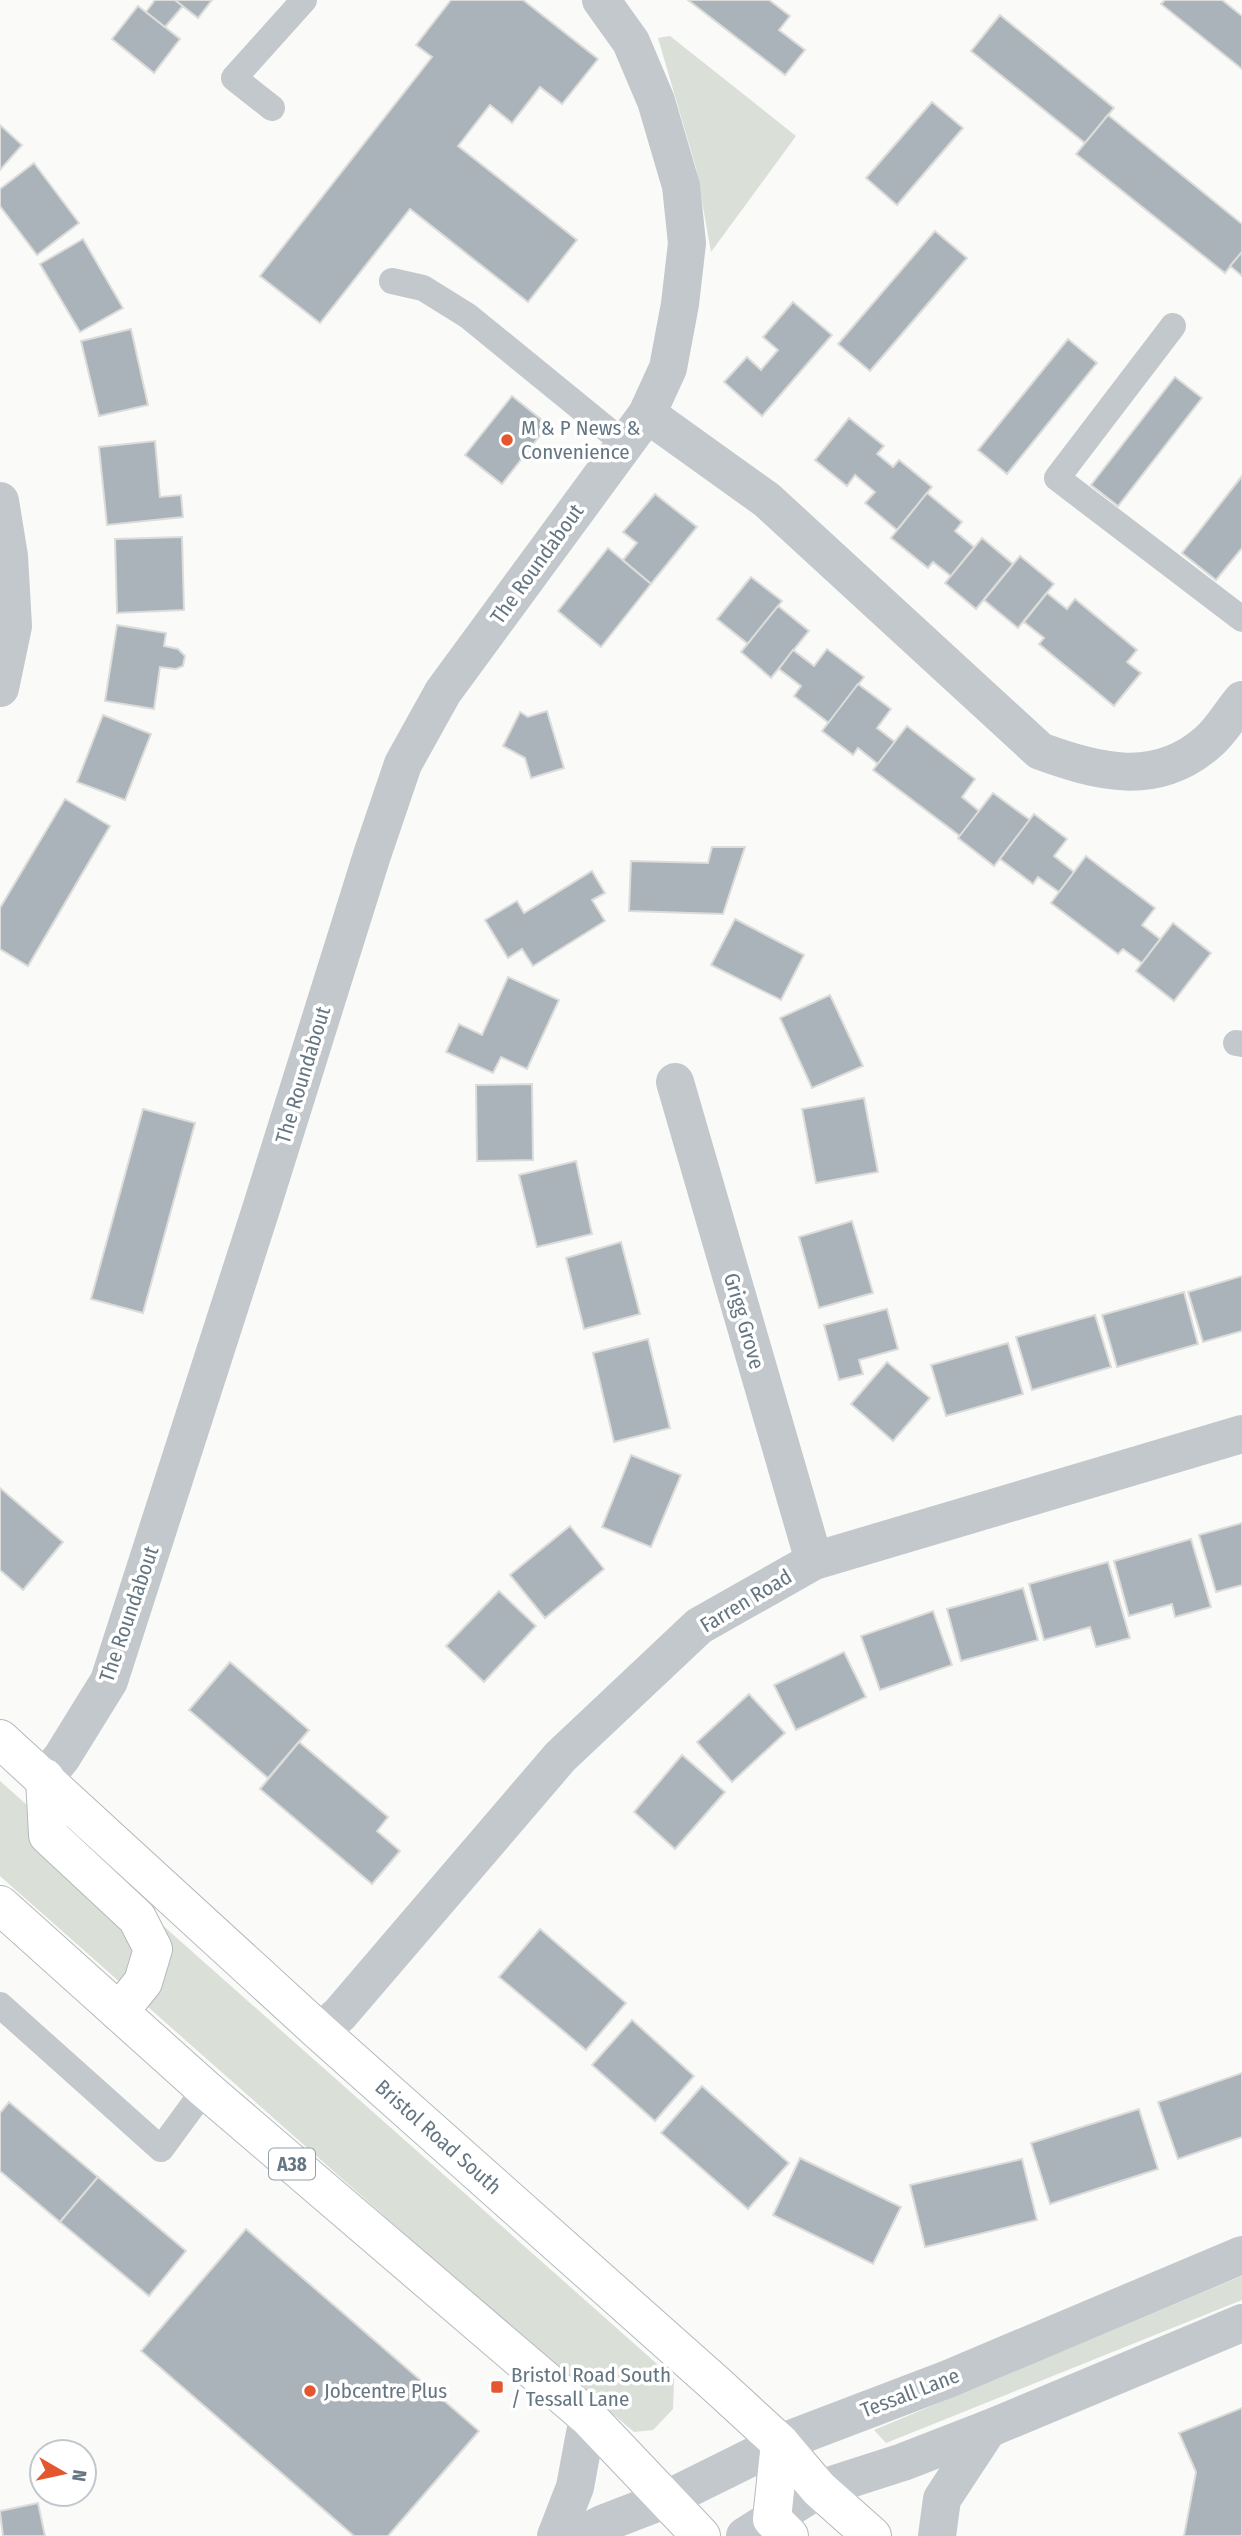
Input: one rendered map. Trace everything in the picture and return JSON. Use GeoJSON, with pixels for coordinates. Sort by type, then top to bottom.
{"type":"FeatureCollection","features":[{"type":"Feature","properties":{"kind":"highway","name":"Bristol Road South"},"geometry":{"type":"LineString","coordinates":[[0,1739],[320,2032],[780,2444],[819,2489],[872,2536]]}},
{"type":"Feature","properties":{"kind":"highway"},"geometry":{"type":"LineString","coordinates":[[45,1778],[48,1835],[137,1918],[153,1949],[143,1982],[119,2012]]}},
{"type":"Feature","properties":{"kind":"highway","name":"A38"},"geometry":{"type":"LineString","coordinates":[[0,1905],[205,2089],[588,2417],[701,2536]]}},
{"type":"Feature","properties":{"kind":"highway"},"geometry":{"type":"LineString","coordinates":[[769,2530],[780,2444]]}},
{"type":"Feature","properties":{"kind":"street","name":"The Roundabout"},"geometry":{"type":"LineString","coordinates":[[45,1778],[62,1757],[109,1681],[403,764],[443,692],[636,429],[668,368],[680,304],[687,243],[681,186],[656,101],[631,42],[601,0]]}},
{"type":"Feature","properties":{"kind":"street"},"geometry":{"type":"LineString","coordinates":[[636,429],[767,500],[1040,751],[1085,767],[1134,774],[1175,765],[1209,742],[1242,700]]}},
{"type":"Feature","properties":{"kind":"street"},"geometry":{"type":"LineString","coordinates":[[0,501],[9,556],[13,626],[0,688]]}},
{"type":"Feature","properties":{"kind":"street","name":"Grigg Grove"},"geometry":{"type":"LineString","coordinates":[[675,1082],[814,1561]]}},
{"type":"Feature","properties":{"kind":"street","name":"Farren Road"},"geometry":{"type":"LineString","coordinates":[[320,2032],[340,2014],[560,1758],[699,1626],[814,1561],[1242,1433]]}},
{"type":"Feature","properties":{"kind":"street","name":"Tessall Lane"},"geometry":{"type":"LineString","coordinates":[[579,2536],[602,2524],[667,2499],[780,2444],[948,2379],[1242,2255]]}},
{"type":"Feature","properties":{"kind":"street"},"geometry":{"type":"LineString","coordinates":[[769,2530],[819,2489],[903,2462],[988,2429],[1242,2323]]}},
{"type":"Feature","properties":{"kind":"street"},"geometry":{"type":"LineString","coordinates":[[556,2536],[575,2487],[588,2417]]}},
{"type":"Feature","properties":{"kind":"street"},"geometry":{"type":"LineString","coordinates":[[937,2536],[942,2499],[988,2429]]}},
{"type":"Feature","properties":{"kind":"lane"},"geometry":{"type":"LineString","coordinates":[[272,108],[234,78],[304,0]]}},
{"type":"Feature","properties":{"kind":"lane"},"geometry":{"type":"LineString","coordinates":[[392,281],[423,288],[636,429]]}},
{"type":"Feature","properties":{"kind":"lane"},"geometry":{"type":"LineString","coordinates":[[1174,326],[1057,478],[1242,619]]}},
{"type":"Feature","properties":{"kind":"lane"},"geometry":{"type":"LineString","coordinates":[[0,2005],[161,2149],[205,2089]]}},
{"type":"Feature","properties":{"kind":"shaded area"},"geometry":{"type":"Polygon","coordinates":[[[670,36],[796,136],[711,252],[696,168],[658,38],[670,36]]]}},
{"type":"Feature","properties":{"kind":"shaded area"},"geometry":{"type":"Polygon","coordinates":[[[0,1781],[674,2379],[673,2409],[653,2430],[634,2432],[487,2307],[0,1876],[0,1781]]]}},
{"type":"Feature","properties":{"kind":"shaded area"},"geometry":{"type":"Polygon","coordinates":[[[1242,2276],[1242,2300],[886,2443],[874,2430],[1242,2276]]]}},
{"type":"Feature","properties":{"kind":"building"},"geometry":{"type":"Polygon","coordinates":[[[155,0],[175,0],[183,6],[165,27],[146,12],[155,0]]]}},
{"type":"Feature","properties":{"kind":"building"},"geometry":{"type":"Polygon","coordinates":[[[175,0],[212,0],[198,18],[175,0]]]}},
{"type":"Feature","properties":{"kind":"building"},"geometry":{"type":"Polygon","coordinates":[[[451,0],[523,0],[598,59],[562,104],[540,87],[512,123],[490,105],[458,146],[577,240],[528,302],[410,209],[320,323],[260,276],[432,57],[416,45],[451,0]]]}},
{"type":"Feature","properties":{"kind":"building"},"geometry":{"type":"Polygon","coordinates":[[[688,0],[769,0],[790,16],[779,30],[805,50],[785,75],[688,0]]]}},
{"type":"Feature","properties":{"kind":"building"},"geometry":{"type":"Polygon","coordinates":[[[1165,0],[1222,0],[1242,16],[1242,69],[1161,4],[1165,0]]]}},
{"type":"Feature","properties":{"kind":"building"},"geometry":{"type":"Polygon","coordinates":[[[138,6],[180,39],[154,73],[112,39],[138,6]]]}},
{"type":"Feature","properties":{"kind":"building"},"geometry":{"type":"Polygon","coordinates":[[[1000,15],[1114,108],[1085,143],[971,51],[1000,15]]]}},
{"type":"Feature","properties":{"kind":"building"},"geometry":{"type":"Polygon","coordinates":[[[932,102],[963,128],[897,205],[866,178],[932,102]]]}},
{"type":"Feature","properties":{"kind":"building"},"geometry":{"type":"Polygon","coordinates":[[[1108,115],[1242,224],[1242,252],[1225,273],[1076,154],[1108,115]]]}},
{"type":"Feature","properties":{"kind":"building"},"geometry":{"type":"Polygon","coordinates":[[[0,125],[22,145],[0,170],[0,125]]]}},
{"type":"Feature","properties":{"kind":"building"},"geometry":{"type":"Polygon","coordinates":[[[34,163],[79,223],[37,255],[0,206],[0,189],[34,163]]]}},
{"type":"Feature","properties":{"kind":"building"},"geometry":{"type":"Polygon","coordinates":[[[935,231],[967,258],[870,371],[838,344],[935,231]]]}},
{"type":"Feature","properties":{"kind":"building"},"geometry":{"type":"Polygon","coordinates":[[[83,239],[123,308],[80,332],[40,264],[83,239]]]}},
{"type":"Feature","properties":{"kind":"building"},"geometry":{"type":"Polygon","coordinates":[[[1242,252],[1242,276],[1230,266],[1242,252]]]}},
{"type":"Feature","properties":{"kind":"building"},"geometry":{"type":"Polygon","coordinates":[[[793,302],[832,335],[762,416],[724,382],[747,357],[761,370],[778,350],[763,337],[793,302]]]}},
{"type":"Feature","properties":{"kind":"building"},"geometry":{"type":"Polygon","coordinates":[[[131,329],[148,405],[99,416],[81,341],[131,329]]]}},
{"type":"Feature","properties":{"kind":"building"},"geometry":{"type":"Polygon","coordinates":[[[1068,339],[1097,363],[1007,474],[978,450],[1068,339]]]}},
{"type":"Feature","properties":{"kind":"building"},"geometry":{"type":"Polygon","coordinates":[[[1175,377],[1202,398],[1118,506],[1091,485],[1175,377]]]}},
{"type":"Feature","properties":{"kind":"building","name":"M & P News & Convenience"},"geometry":{"type":"Polygon","coordinates":[[[512,396],[548,425],[502,484],[465,455],[512,396]]]}},
{"type":"Feature","properties":{"kind":"building"},"geometry":{"type":"Polygon","coordinates":[[[849,418],[884,446],[877,454],[893,467],[899,460],[932,487],[897,530],[865,503],[875,492],[855,475],[847,486],[815,460],[849,418]]]}},
{"type":"Feature","properties":{"kind":"building"},"geometry":{"type":"Polygon","coordinates":[[[155,441],[160,497],[181,495],[183,517],[107,525],[99,447],[155,441]]]}},
{"type":"Feature","properties":{"kind":"building"},"geometry":{"type":"Polygon","coordinates":[[[1242,476],[1242,548],[1216,580],[1182,553],[1242,476]]]}},
{"type":"Feature","properties":{"kind":"building"},"geometry":{"type":"Polygon","coordinates":[[[927,493],[962,522],[955,531],[974,547],[951,576],[933,562],[928,568],[891,538],[927,493]]]}},
{"type":"Feature","properties":{"kind":"building"},"geometry":{"type":"Polygon","coordinates":[[[655,494],[697,527],[651,584],[623,560],[637,543],[623,532],[655,494]]]}},
{"type":"Feature","properties":{"kind":"building"},"geometry":{"type":"Polygon","coordinates":[[[182,537],[184,610],[117,613],[115,539],[182,537]]]}},
{"type":"Feature","properties":{"kind":"building"},"geometry":{"type":"Polygon","coordinates":[[[982,538],[1013,564],[976,609],[945,583],[982,538]]]}},
{"type":"Feature","properties":{"kind":"building"},"geometry":{"type":"Polygon","coordinates":[[[608,548],[651,584],[601,647],[558,611],[608,548]]]}},
{"type":"Feature","properties":{"kind":"building"},"geometry":{"type":"Polygon","coordinates":[[[1020,556],[1054,584],[1018,628],[984,600],[1020,556]]]}},
{"type":"Feature","properties":{"kind":"building"},"geometry":{"type":"Polygon","coordinates":[[[751,577],[782,601],[748,644],[717,619],[751,577]]]}},
{"type":"Feature","properties":{"kind":"building"},"geometry":{"type":"Polygon","coordinates":[[[1047,593],[1067,609],[1075,599],[1137,650],[1127,662],[1141,673],[1114,706],[1039,644],[1044,638],[1024,622],[1047,593]]]}},
{"type":"Feature","properties":{"kind":"building"},"geometry":{"type":"Polygon","coordinates":[[[778,606],[809,631],[771,678],[741,652],[778,606]]]}},
{"type":"Feature","properties":{"kind":"building"},"geometry":{"type":"Polygon","coordinates":[[[117,625],[166,633],[164,646],[178,649],[185,656],[183,666],[176,669],[160,667],[154,709],[105,701],[117,625]]]}},
{"type":"Feature","properties":{"kind":"building"},"geometry":{"type":"Polygon","coordinates":[[[827,649],[864,677],[829,723],[794,696],[801,686],[779,669],[793,650],[814,666],[827,649]]]}},
{"type":"Feature","properties":{"kind":"building"},"geometry":{"type":"Polygon","coordinates":[[[858,684],[891,709],[877,728],[895,742],[878,764],[858,748],[853,755],[822,731],[858,684]]]}},
{"type":"Feature","properties":{"kind":"building"},"geometry":{"type":"Polygon","coordinates":[[[547,711],[564,768],[531,778],[525,758],[503,746],[520,712],[528,717],[547,711]]]}},
{"type":"Feature","properties":{"kind":"building"},"geometry":{"type":"Polygon","coordinates":[[[103,715],[151,734],[125,800],[77,782],[103,715]]]}},
{"type":"Feature","properties":{"kind":"building"},"geometry":{"type":"Polygon","coordinates":[[[907,726],[975,779],[962,797],[979,811],[960,836],[873,770],[907,726]]]}},
{"type":"Feature","properties":{"kind":"building"},"geometry":{"type":"Polygon","coordinates":[[[993,793],[1030,820],[994,866],[958,838],[993,793]]]}},
{"type":"Feature","properties":{"kind":"building"},"geometry":{"type":"Polygon","coordinates":[[[65,799],[110,826],[28,966],[0,949],[0,908],[65,799]]]}},
{"type":"Feature","properties":{"kind":"building"},"geometry":{"type":"Polygon","coordinates":[[[1034,814],[1067,839],[1054,856],[1074,872],[1059,892],[1038,877],[1033,884],[1000,859],[1034,814]]]}},
{"type":"Feature","properties":{"kind":"building"},"geometry":{"type":"Polygon","coordinates":[[[712,847],[745,847],[723,914],[629,911],[631,861],[708,863],[712,847]]]}},
{"type":"Feature","properties":{"kind":"building"},"geometry":{"type":"Polygon","coordinates":[[[1086,856],[1155,908],[1142,925],[1160,939],[1142,963],[1123,949],[1118,954],[1051,903],[1086,856]]]}},
{"type":"Feature","properties":{"kind":"building"},"geometry":{"type":"Polygon","coordinates":[[[592,871],[605,893],[592,900],[605,921],[533,966],[522,949],[508,958],[485,920],[517,901],[524,913],[592,871]]]}},
{"type":"Feature","properties":{"kind":"building"},"geometry":{"type":"Polygon","coordinates":[[[735,919],[804,955],[781,1000],[711,965],[735,919]]]}},
{"type":"Feature","properties":{"kind":"building"},"geometry":{"type":"Polygon","coordinates":[[[1173,923],[1211,953],[1174,1001],[1136,971],[1173,923]]]}},
{"type":"Feature","properties":{"kind":"building"},"geometry":{"type":"Polygon","coordinates":[[[508,977],[559,1000],[527,1069],[501,1057],[493,1073],[446,1052],[459,1024],[482,1035],[508,977]]]}},
{"type":"Feature","properties":{"kind":"building"},"geometry":{"type":"Polygon","coordinates":[[[830,995],[863,1066],[812,1088],[780,1018],[830,995]]]}},
{"type":"Feature","properties":{"kind":"building"},"geometry":{"type":"Polygon","coordinates":[[[532,1084],[533,1160],[477,1161],[476,1085],[532,1084]]]}},
{"type":"Feature","properties":{"kind":"building"},"geometry":{"type":"Polygon","coordinates":[[[864,1098],[878,1172],[816,1183],[802,1109],[864,1098]]]}},
{"type":"Feature","properties":{"kind":"building"},"geometry":{"type":"Polygon","coordinates":[[[143,1109],[195,1123],[143,1313],[91,1299],[143,1109]]]}},
{"type":"Feature","properties":{"kind":"building"},"geometry":{"type":"Polygon","coordinates":[[[576,1161],[592,1234],[537,1247],[519,1175],[576,1161]]]}},
{"type":"Feature","properties":{"kind":"building"},"geometry":{"type":"Polygon","coordinates":[[[852,1221],[873,1293],[819,1308],[799,1237],[852,1221]]]}},
{"type":"Feature","properties":{"kind":"building"},"geometry":{"type":"Polygon","coordinates":[[[621,1242],[640,1314],[584,1329],[566,1258],[621,1242]]]}},
{"type":"Feature","properties":{"kind":"building"},"geometry":{"type":"Polygon","coordinates":[[[1242,1276],[1242,1331],[1203,1342],[1188,1292],[1242,1276]]]}},
{"type":"Feature","properties":{"kind":"building"},"geometry":{"type":"Polygon","coordinates":[[[1184,1292],[1198,1344],[1117,1367],[1102,1315],[1184,1292]]]}},
{"type":"Feature","properties":{"kind":"building"},"geometry":{"type":"Polygon","coordinates":[[[887,1309],[898,1349],[859,1360],[863,1374],[839,1380],[824,1325],[887,1309]]]}},
{"type":"Feature","properties":{"kind":"building"},"geometry":{"type":"Polygon","coordinates":[[[1095,1315],[1111,1367],[1032,1390],[1016,1337],[1095,1315]]]}},
{"type":"Feature","properties":{"kind":"building"},"geometry":{"type":"Polygon","coordinates":[[[648,1339],[670,1428],[614,1442],[593,1353],[648,1339]]]}},
{"type":"Feature","properties":{"kind":"building"},"geometry":{"type":"Polygon","coordinates":[[[1008,1343],[1023,1394],[946,1416],[931,1365],[1008,1343]]]}},
{"type":"Feature","properties":{"kind":"building"},"geometry":{"type":"Polygon","coordinates":[[[887,1362],[930,1398],[893,1441],[851,1404],[887,1362]]]}},
{"type":"Feature","properties":{"kind":"building"},"geometry":{"type":"Polygon","coordinates":[[[631,1455],[681,1475],[651,1547],[602,1527],[631,1455]]]}},
{"type":"Feature","properties":{"kind":"building"},"geometry":{"type":"Polygon","coordinates":[[[0,1488],[63,1542],[23,1590],[0,1570],[0,1488]]]}},
{"type":"Feature","properties":{"kind":"building"},"geometry":{"type":"Polygon","coordinates":[[[1242,1523],[1242,1585],[1216,1592],[1199,1535],[1242,1523]]]}},
{"type":"Feature","properties":{"kind":"building"},"geometry":{"type":"Polygon","coordinates":[[[570,1526],[604,1569],[545,1618],[510,1575],[570,1526]]]}},
{"type":"Feature","properties":{"kind":"building"},"geometry":{"type":"Polygon","coordinates":[[[1191,1539],[1211,1607],[1175,1617],[1172,1604],[1129,1616],[1114,1561],[1191,1539]]]}},
{"type":"Feature","properties":{"kind":"building"},"geometry":{"type":"Polygon","coordinates":[[[1108,1562],[1130,1638],[1096,1647],[1090,1627],[1044,1640],[1029,1584],[1108,1562]]]}},
{"type":"Feature","properties":{"kind":"building"},"geometry":{"type":"Polygon","coordinates":[[[1023,1588],[1038,1640],[961,1661],[947,1609],[1023,1588]]]}},
{"type":"Feature","properties":{"kind":"building"},"geometry":{"type":"Polygon","coordinates":[[[499,1591],[536,1626],[484,1682],[446,1646],[499,1591]]]}},
{"type":"Feature","properties":{"kind":"building"},"geometry":{"type":"Polygon","coordinates":[[[933,1611],[952,1665],[880,1690],[861,1636],[933,1611]]]}},
{"type":"Feature","properties":{"kind":"building"},"geometry":{"type":"Polygon","coordinates":[[[844,1652],[866,1697],[796,1730],[774,1685],[844,1652]]]}},
{"type":"Feature","properties":{"kind":"building"},"geometry":{"type":"Polygon","coordinates":[[[230,1662],[309,1730],[268,1778],[189,1710],[230,1662]]]}},
{"type":"Feature","properties":{"kind":"building"},"geometry":{"type":"Polygon","coordinates":[[[749,1694],[785,1733],[732,1782],[697,1742],[749,1694]]]}},
{"type":"Feature","properties":{"kind":"building"},"geometry":{"type":"Polygon","coordinates":[[[299,1742],[388,1817],[377,1831],[400,1851],[372,1884],[260,1789],[299,1742]]]}},
{"type":"Feature","properties":{"kind":"building"},"geometry":{"type":"Polygon","coordinates":[[[682,1755],[725,1792],[675,1849],[634,1812],[682,1755]]]}},
{"type":"Feature","properties":{"kind":"building"},"geometry":{"type":"Polygon","coordinates":[[[540,1929],[626,2003],[586,2050],[499,1977],[540,1929]]]}},
{"type":"Feature","properties":{"kind":"building"},"geometry":{"type":"Polygon","coordinates":[[[632,2020],[694,2076],[655,2121],[592,2065],[632,2020]]]}},
{"type":"Feature","properties":{"kind":"building"},"geometry":{"type":"Polygon","coordinates":[[[1242,2073],[1242,2137],[1178,2159],[1158,2102],[1242,2073]]]}},
{"type":"Feature","properties":{"kind":"building"},"geometry":{"type":"Polygon","coordinates":[[[702,2086],[789,2163],[748,2209],[661,2133],[702,2086]]]}},
{"type":"Feature","properties":{"kind":"building"},"geometry":{"type":"Polygon","coordinates":[[[9,2102],[98,2177],[60,2222],[0,2171],[0,2113],[9,2102]]]}},
{"type":"Feature","properties":{"kind":"building"},"geometry":{"type":"Polygon","coordinates":[[[1139,2109],[1158,2169],[1050,2204],[1031,2143],[1139,2109]]]}},
{"type":"Feature","properties":{"kind":"building"},"geometry":{"type":"Polygon","coordinates":[[[800,2158],[901,2207],[873,2264],[773,2215],[800,2158]]]}},
{"type":"Feature","properties":{"kind":"building"},"geometry":{"type":"Polygon","coordinates":[[[1022,2159],[1037,2220],[925,2247],[910,2185],[1022,2159]]]}},
{"type":"Feature","properties":{"kind":"building"},"geometry":{"type":"Polygon","coordinates":[[[98,2177],[186,2251],[149,2296],[60,2222],[98,2177]]]}},
{"type":"Feature","properties":{"kind":"building","name":"Jobcentre Plus"},"geometry":{"type":"Polygon","coordinates":[[[246,2229],[479,2431],[388,2536],[354,2536],[141,2351],[246,2229]]]}},
{"type":"Feature","properties":{"kind":"building"},"geometry":{"type":"Polygon","coordinates":[[[1242,2408],[1242,2536],[1184,2536],[1196,2472],[1179,2433],[1242,2408]]]}},
{"type":"Feature","properties":{"kind":"building"},"geometry":{"type":"Polygon","coordinates":[[[28,2505],[28,2508],[39,2508],[45,2536],[3,2536],[0,2511],[28,2505]]]}},
{"type":"Feature","properties":{"kind":"place","name":"M & P News & Convenience"},"geometry":{"type":"Point","coordinates":[507,440]}},
{"type":"Feature","properties":{"kind":"place","name":"Bristol Road South / Tessall Lane"},"geometry":{"type":"Point","coordinates":[497,2387]}},
{"type":"Feature","properties":{"kind":"place","name":"Jobcentre Plus"},"geometry":{"type":"Point","coordinates":[310,2391]}}]}
